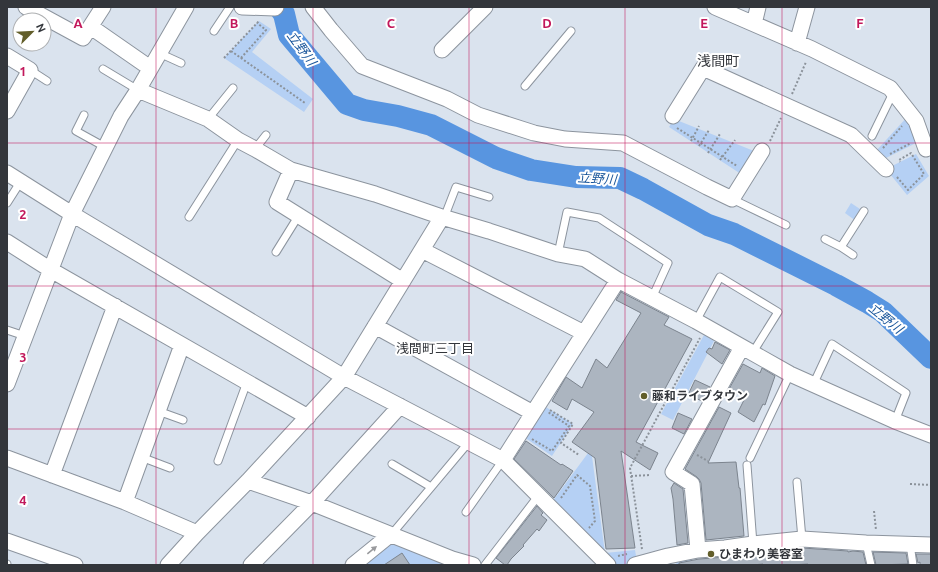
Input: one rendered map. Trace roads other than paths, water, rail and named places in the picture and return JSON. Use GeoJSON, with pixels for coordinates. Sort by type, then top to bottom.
{"type":"FeatureCollection","features":[{"type":"Feature","properties":{"kind":"street"},"geometry":{"type":"LineString","coordinates":[[26,7],[83,38],[103,7]]}},
{"type":"Feature","properties":{"kind":"street"},"geometry":{"type":"LineString","coordinates":[[7,382],[72,214],[121,116],[138,90],[186,7]]}},
{"type":"Feature","properties":{"kind":"street"},"geometry":{"type":"LineString","coordinates":[[242,7],[271,8]]}},
{"type":"Feature","properties":{"kind":"street"},"geometry":{"type":"LineString","coordinates":[[313,7],[362,66],[447,99],[478,115],[534,134],[565,139],[623,143],[732,199],[762,151]]}},
{"type":"Feature","properties":{"kind":"street"},"geometry":{"type":"LineString","coordinates":[[442,50],[485,7]]}},
{"type":"Feature","properties":{"kind":"street"},"geometry":{"type":"LineString","coordinates":[[715,7],[797,43],[890,88],[916,121],[926,149]]}},
{"type":"Feature","properties":{"kind":"street"},"geometry":{"type":"LineString","coordinates":[[754,24],[758,7]]}},
{"type":"Feature","properties":{"kind":"street"},"geometry":{"type":"LineString","coordinates":[[797,43],[807,7]]}},
{"type":"Feature","properties":{"kind":"street"},"geometry":{"type":"LineString","coordinates":[[91,27],[150,68]]}},
{"type":"Feature","properties":{"kind":"street"},"geometry":{"type":"LineString","coordinates":[[7,56],[30,70],[7,111]]}},
{"type":"Feature","properties":{"kind":"street"},"geometry":{"type":"LineString","coordinates":[[674,121],[703,68],[851,135],[889,165]]}},
{"type":"Feature","properties":{"kind":"street"},"geometry":{"type":"LineString","coordinates":[[138,90],[208,119],[238,140],[291,170],[375,194],[443,218],[489,231],[558,254],[584,259],[618,280],[790,374],[895,421],[931,435]]}},
{"type":"Feature","properties":{"kind":"street"},"geometry":{"type":"LineString","coordinates":[[291,170],[277,202],[403,281]]}},
{"type":"Feature","properties":{"kind":"street"},"geometry":{"type":"LineString","coordinates":[[7,173],[72,214],[344,377],[503,460],[608,565]]}},
{"type":"Feature","properties":{"kind":"street"},"geometry":{"type":"LineString","coordinates":[[168,565],[344,377],[443,218]]}},
{"type":"Feature","properties":{"kind":"street"},"geometry":{"type":"LineString","coordinates":[[7,242],[51,270],[308,417]]}},
{"type":"Feature","properties":{"kind":"street"},"geometry":{"type":"LineString","coordinates":[[422,250],[584,333]]}},
{"type":"Feature","properties":{"kind":"street"},"geometry":{"type":"LineString","coordinates":[[503,460],[540,408],[584,333],[618,280]]}},
{"type":"Feature","properties":{"kind":"street"},"geometry":{"type":"LineString","coordinates":[[52,475],[115,306]]}},
{"type":"Feature","properties":{"kind":"street"},"geometry":{"type":"LineString","coordinates":[[375,326],[540,408]]}},
{"type":"Feature","properties":{"kind":"street"},"geometry":{"type":"LineString","coordinates":[[125,502],[182,345]]}},
{"type":"Feature","properties":{"kind":"street"},"geometry":{"type":"LineString","coordinates":[[698,550],[692,484],[673,472],[747,350]]}},
{"type":"Feature","properties":{"kind":"street"},"geometry":{"type":"LineString","coordinates":[[251,565],[312,503],[400,406]]}},
{"type":"Feature","properties":{"kind":"street"},"geometry":{"type":"LineString","coordinates":[[7,458],[125,502],[197,533]]}},
{"type":"Feature","properties":{"kind":"street"},"geometry":{"type":"LineString","coordinates":[[248,481],[312,503],[452,559],[473,565]]}},
{"type":"Feature","properties":{"kind":"street"},"geometry":{"type":"LineString","coordinates":[[353,565],[390,535]]}},
{"type":"Feature","properties":{"kind":"street"},"geometry":{"type":"LineString","coordinates":[[640,564],[668,556],[698,550],[802,539],[931,545]]}},
{"type":"Feature","properties":{"kind":"street"},"geometry":{"type":"LineString","coordinates":[[7,541],[75,565]]}},
{"type":"Feature","properties":{"kind":"lane"},"geometry":{"type":"LineString","coordinates":[[214,31],[230,7]]}},
{"type":"Feature","properties":{"kind":"lane"},"geometry":{"type":"LineString","coordinates":[[525,86],[571,31]]}},
{"type":"Feature","properties":{"kind":"lane"},"geometry":{"type":"LineString","coordinates":[[159,53],[181,63]]}},
{"type":"Feature","properties":{"kind":"lane"},"geometry":{"type":"LineString","coordinates":[[103,69],[138,90]]}},
{"type":"Feature","properties":{"kind":"lane"},"geometry":{"type":"LineString","coordinates":[[30,70],[48,81]]}},
{"type":"Feature","properties":{"kind":"lane"},"geometry":{"type":"LineString","coordinates":[[208,119],[233,88]]}},
{"type":"Feature","properties":{"kind":"lane"},"geometry":{"type":"LineString","coordinates":[[872,136],[893,93]]}},
{"type":"Feature","properties":{"kind":"lane"},"geometry":{"type":"LineString","coordinates":[[84,115],[76,131],[105,147]]}},
{"type":"Feature","properties":{"kind":"lane"},"geometry":{"type":"LineString","coordinates":[[255,149],[266,135]]}},
{"type":"Feature","properties":{"kind":"lane"},"geometry":{"type":"LineString","coordinates":[[190,217],[238,140]]}},
{"type":"Feature","properties":{"kind":"lane"},"geometry":{"type":"LineString","coordinates":[[7,203],[21,181]]}},
{"type":"Feature","properties":{"kind":"lane"},"geometry":{"type":"LineString","coordinates":[[443,218],[456,187],[489,197]]}},
{"type":"Feature","properties":{"kind":"lane"},"geometry":{"type":"LineString","coordinates":[[732,199],[786,225]]}},
{"type":"Feature","properties":{"kind":"lane"},"geometry":{"type":"LineString","coordinates":[[841,247],[864,211]]}},
{"type":"Feature","properties":{"kind":"lane"},"geometry":{"type":"LineString","coordinates":[[558,254],[567,212],[599,218],[668,263],[652,298]]}},
{"type":"Feature","properties":{"kind":"lane"},"geometry":{"type":"LineString","coordinates":[[276,252],[299,215]]}},
{"type":"Feature","properties":{"kind":"lane"},"geometry":{"type":"LineString","coordinates":[[825,239],[853,255]]}},
{"type":"Feature","properties":{"kind":"lane"},"geometry":{"type":"LineString","coordinates":[[701,324],[720,277],[778,312],[747,350]]}},
{"type":"Feature","properties":{"kind":"lane"},"geometry":{"type":"LineString","coordinates":[[7,330],[25,336]]}},
{"type":"Feature","properties":{"kind":"lane"},"geometry":{"type":"LineString","coordinates":[[813,385],[832,344],[906,393],[895,421]]}},
{"type":"Feature","properties":{"kind":"lane"},"geometry":{"type":"LineString","coordinates":[[753,544],[749,462],[790,374]]}},
{"type":"Feature","properties":{"kind":"lane"},"geometry":{"type":"LineString","coordinates":[[218,461],[247,382]]}},
{"type":"Feature","properties":{"kind":"lane"},"geometry":{"type":"LineString","coordinates":[[158,411],[183,420]]}},
{"type":"Feature","properties":{"kind":"lane"},"geometry":{"type":"LineString","coordinates":[[390,535],[468,442]]}},
{"type":"Feature","properties":{"kind":"lane"},"geometry":{"type":"LineString","coordinates":[[141,457],[170,468]]}},
{"type":"Feature","properties":{"kind":"lane"},"geometry":{"type":"LineString","coordinates":[[466,512],[503,460]]}},
{"type":"Feature","properties":{"kind":"lane"},"geometry":{"type":"LineString","coordinates":[[392,464],[431,487]]}},
{"type":"Feature","properties":{"kind":"lane"},"geometry":{"type":"LineString","coordinates":[[797,482],[802,539]]}},
{"type":"Feature","properties":{"kind":"lane"},"geometry":{"type":"LineString","coordinates":[[485,565],[539,495]]}},
{"type":"Feature","properties":{"kind":"lane"},"geometry":{"type":"LineString","coordinates":[[871,565],[872,543]]}},
{"type":"Feature","properties":{"kind":"lane"},"geometry":{"type":"LineString","coordinates":[[910,544],[913,565]]}},
{"type":"Feature","properties":{"kind":"waterway","name":"立野川"},"geometry":{"type":"LineString","coordinates":[[279,7],[284,14],[289,35],[347,104],[364,110],[398,116],[431,125],[496,158],[531,170],[576,177],[620,178],[708,225],[734,234],[867,302],[883,312],[931,358]]}},
{"type":"Feature","properties":{"kind":"place","name":"藤和ライブタウン"},"geometry":{"type":"Point","coordinates":[644,396]}},
{"type":"Feature","properties":{"kind":"place","name":"ひまわり美容室"},"geometry":{"type":"Point","coordinates":[711,554]}},
{"type":"Feature","properties":{"kind":"district","name":"浅間町"},"geometry":{"type":"Point","coordinates":[718,61]}},
{"type":"Feature","properties":{"kind":"district","name":"浅間町三丁目"},"geometry":{"type":"Point","coordinates":[435,348]}}]}
